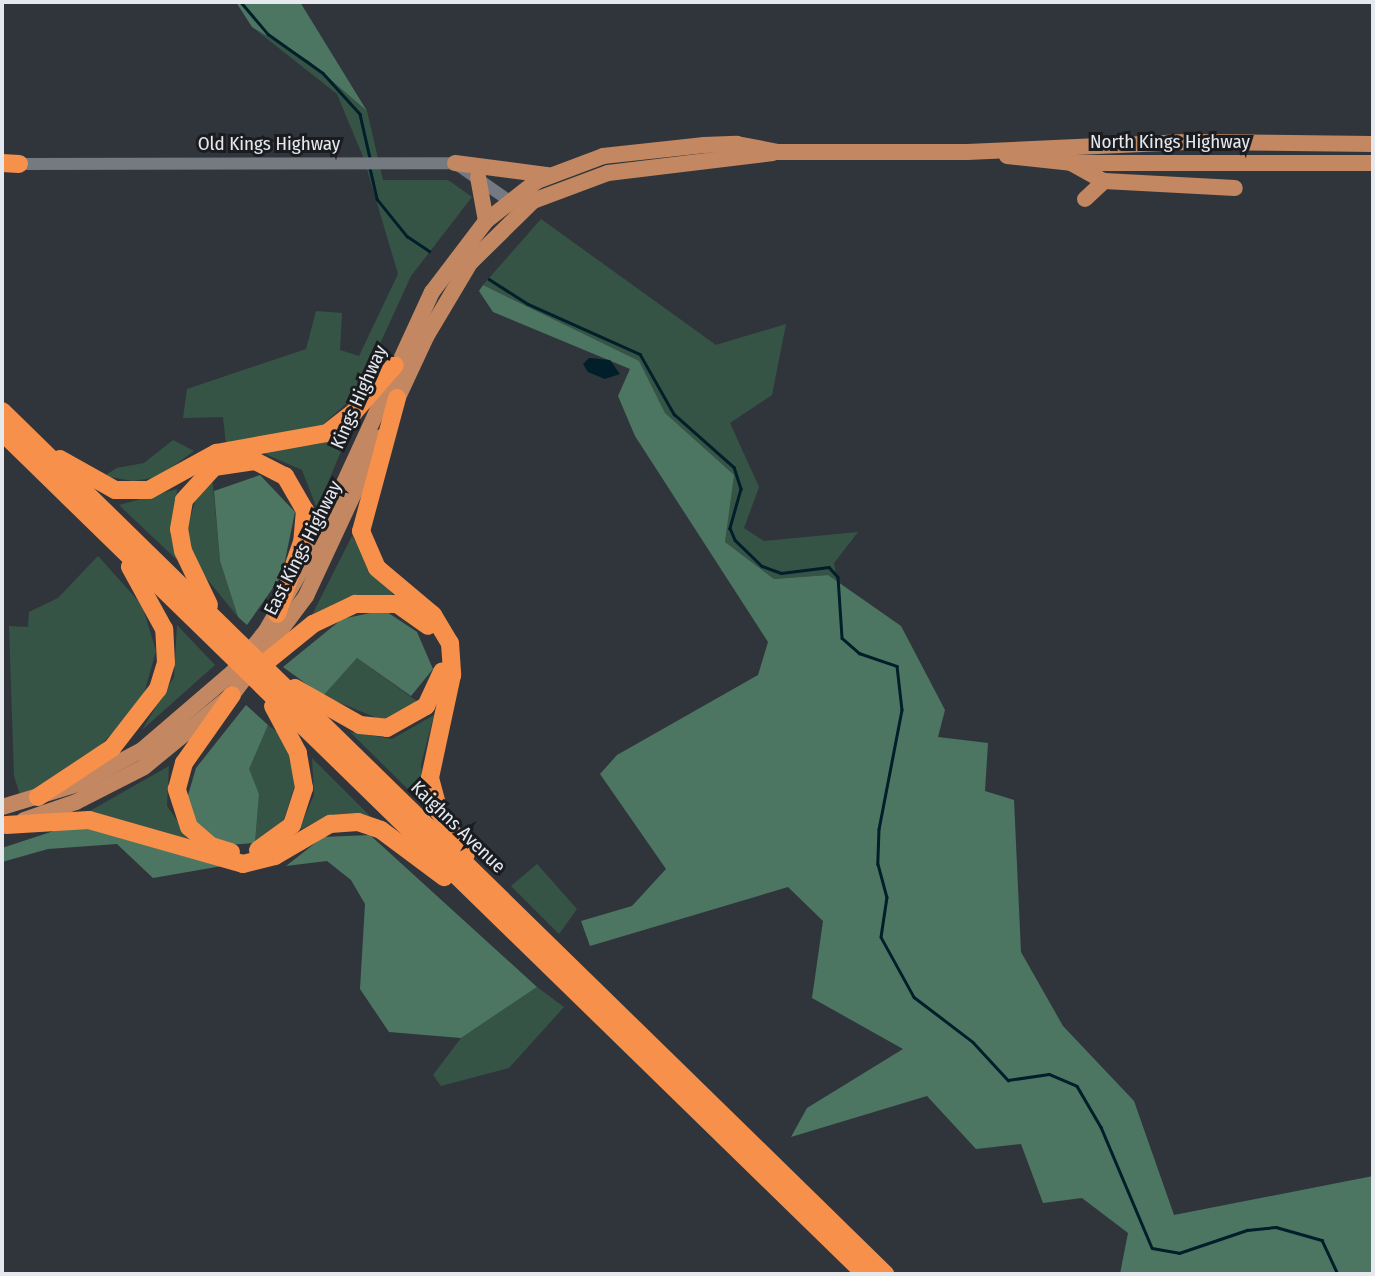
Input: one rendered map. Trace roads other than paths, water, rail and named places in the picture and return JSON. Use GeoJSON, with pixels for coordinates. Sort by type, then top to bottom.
{"type":"FeatureCollection","features":[{"type":"Feature","properties":{"kind":"highway"},"geometry":{"type":"LineString","coordinates":[[48,455],[116,490],[149,490],[225,451],[327,433],[354,412],[396,365]]}},
{"type":"Feature","properties":{"kind":"highway"},"geometry":{"type":"LineString","coordinates":[[397,398],[363,511],[363,541],[377,568],[433,615],[450,643],[453,675],[430,778],[439,812],[486,883]]}},
{"type":"Feature","properties":{"kind":"highway","name":"Kaighns Avenue"},"geometry":{"type":"LineString","coordinates":[[2,411],[221,626],[262,678],[506,925],[865,1274]]}},
{"type":"Feature","properties":{"kind":"highway","name":"Kaighns Avenue"},"geometry":{"type":"LineString","coordinates":[[2,432],[113,541],[486,883],[885,1274]]}},
{"type":"Feature","properties":{"kind":"highway"},"geometry":{"type":"LineString","coordinates":[[221,626],[187,563],[179,529],[193,484],[231,461],[271,466],[291,481],[303,502],[304,534],[276,614]]}},
{"type":"Feature","properties":{"kind":"highway"},"geometry":{"type":"LineString","coordinates":[[38,797],[123,738],[163,675],[166,639],[161,619],[113,541]]}},
{"type":"Feature","properties":{"kind":"highway"},"geometry":{"type":"LineString","coordinates":[[227,690],[184,763],[177,799],[189,827],[203,840],[220,850],[247,853],[286,833],[298,816],[304,788],[298,753],[262,678],[275,640],[334,611],[387,602],[406,608],[427,625],[440,648],[441,674],[421,712],[378,728],[352,721],[262,678]]}},
{"type":"Feature","properties":{"kind":"highway"},"geometry":{"type":"LineString","coordinates":[[4,826],[89,820],[243,864],[275,856],[330,824],[358,822],[388,835],[506,925]]}},
{"type":"Feature","properties":{"kind":"main road","name":"North Kings Highway"},"geometry":{"type":"LineString","coordinates":[[449,265],[485,221],[508,200],[548,176],[603,156],[656,148],[737,144],[778,152],[967,152],[1191,142],[1373,144]]}},
{"type":"Feature","properties":{"kind":"main road","name":"North Kings Highway"},"geometry":{"type":"LineString","coordinates":[[458,282],[506,222],[570,183],[616,172],[737,162],[778,152]]}},
{"type":"Feature","properties":{"kind":"main road","name":"North Kings Highway"},"geometry":{"type":"LineString","coordinates":[[967,152],[1071,163],[1373,163]]}},
{"type":"Feature","properties":{"kind":"main road"},"geometry":{"type":"LineString","coordinates":[[455,163],[548,176]]}},
{"type":"Feature","properties":{"kind":"main road"},"geometry":{"type":"LineString","coordinates":[[1071,163],[1104,181],[1235,188]]}},
{"type":"Feature","properties":{"kind":"main road"},"geometry":{"type":"LineString","coordinates":[[478,177],[485,221]]}},
{"type":"Feature","properties":{"kind":"main road"},"geometry":{"type":"LineString","coordinates":[[1086,199],[1104,181]]}},
{"type":"Feature","properties":{"kind":"main road","name":"Kings Highway"},"geometry":{"type":"LineString","coordinates":[[2,807],[78,784],[142,750],[227,690],[275,640],[276,614],[316,544],[396,365],[449,265]]}},
{"type":"Feature","properties":{"kind":"main road","name":"East Kings Highway"},"geometry":{"type":"LineString","coordinates":[[275,640],[325,560],[397,398],[458,282]]}},
{"type":"Feature","properties":{"kind":"main road"},"geometry":{"type":"LineString","coordinates":[[4,826],[68,805],[128,776],[189,734],[227,690],[262,678]]}},
{"type":"Feature","properties":{"kind":"street","name":"Old Kings Highway"},"geometry":{"type":"LineString","coordinates":[[7,164],[455,163]]}},
{"type":"Feature","properties":{"kind":"street"},"geometry":{"type":"LineString","coordinates":[[455,163],[508,200]]}},
{"type":"Feature","properties":{"kind":"water"},"geometry":{"type":"Polygon","coordinates":[[[589,358],[610,360],[620,374],[605,379],[588,372],[583,364],[589,358]]]}},
{"type":"Feature","properties":{"kind":"waterway"},"geometry":{"type":"LineString","coordinates":[[241,2],[268,34],[323,73],[360,114],[370,158]]}},
{"type":"Feature","properties":{"kind":"waterway"},"geometry":{"type":"LineString","coordinates":[[370,168],[377,199],[407,236],[429,251]]}},
{"type":"Feature","properties":{"kind":"waterway"},"geometry":{"type":"LineString","coordinates":[[489,279],[528,304],[640,354],[674,414],[734,467],[741,489],[730,528],[735,540],[762,566],[781,573],[829,567],[838,577],[842,638],[859,653],[897,666],[902,710],[879,829],[878,864],[887,897],[881,937],[914,997],[973,1042],[1008,1080],[1049,1074],[1077,1086],[1101,1127],[1152,1248],[1179,1253],[1247,1230],[1276,1227],[1322,1240],[1338,1274]]}}]}
